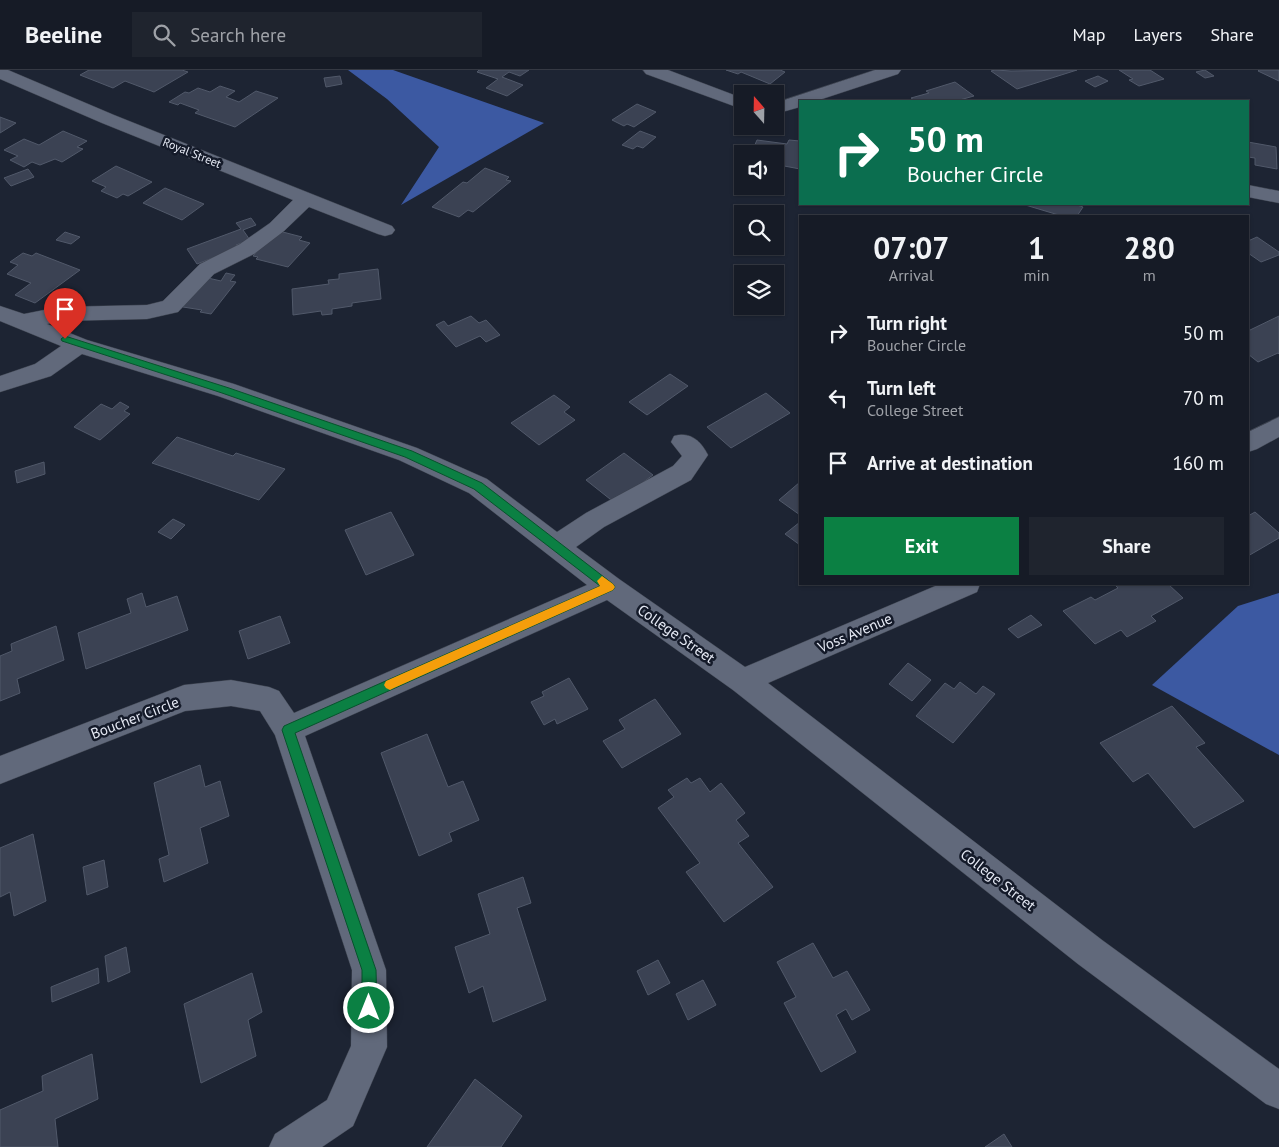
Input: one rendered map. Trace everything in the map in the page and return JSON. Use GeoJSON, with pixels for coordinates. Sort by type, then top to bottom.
{"type":"FeatureCollection","features":[{"type":"Feature","properties":{"kind":"street"},"geometry":{"type":"LineString","coordinates":[[652,70],[734,101]]}},
{"type":"Feature","properties":{"kind":"street"},"geometry":{"type":"LineString","coordinates":[[802,100],[892,70]]}},
{"type":"Feature","properties":{"kind":"street","name":"Royal Street"},"geometry":{"type":"LineString","coordinates":[[0,73],[108,119],[385,230]]}},
{"type":"Feature","properties":{"kind":"street"},"geometry":{"type":"LineString","coordinates":[[784,106],[799,101]]}},
{"type":"Feature","properties":{"kind":"street"},"geometry":{"type":"LineString","coordinates":[[784,111],[799,115]]}},
{"type":"Feature","properties":{"kind":"street"},"geometry":{"type":"LineString","coordinates":[[1249,191],[1279,197]]}},
{"type":"Feature","properties":{"kind":"street"},"geometry":{"type":"LineString","coordinates":[[12,318],[59,314],[147,312],[170,307],[207,268],[247,249],[277,227],[306,199]]}},
{"type":"Feature","properties":{"kind":"street","name":"College Street"},"geometry":{"type":"LineString","coordinates":[[12,318],[79,345],[226,390],[408,454],[478,486],[609,587],[743,681],[1090,952],[1279,1091]]}},
{"type":"Feature","properties":{"kind":"street"},"geometry":{"type":"LineString","coordinates":[[0,384],[42,370],[79,345]]}},
{"type":"Feature","properties":{"kind":"street"},"geometry":{"type":"LineString","coordinates":[[1249,442],[1279,426]]}},
{"type":"Feature","properties":{"kind":"street"},"geometry":{"type":"LineString","coordinates":[[557,546],[595,520],[682,473],[696,455],[683,442]]}},
{"type":"Feature","properties":{"kind":"street","name":"Voss Avenue"},"geometry":{"type":"LineString","coordinates":[[743,681],[965,585]]}},
{"type":"Feature","properties":{"kind":"street"},"geometry":{"type":"LineString","coordinates":[[288,730],[609,587]]}},
{"type":"Feature","properties":{"kind":"street","name":"Boucher Circle"},"geometry":{"type":"LineString","coordinates":[[0,770],[184,698],[231,693],[269,700],[288,730],[369,970],[369,1047],[340,1113],[288,1147]]}},
{"type":"Feature","properties":{"kind":"shaded area"},"geometry":{"type":"Polygon","coordinates":[[[348,70],[393,70],[544,123],[401,205],[439,147],[387,99],[348,70]]]}},
{"type":"Feature","properties":{"kind":"shaded area"},"geometry":{"type":"Polygon","coordinates":[[[1279,593],[1279,755],[1152,685],[1238,606],[1279,593]]]}},
{"type":"Feature","properties":{"kind":"building"},"geometry":{"type":"Polygon","coordinates":[[[89,70],[182,70],[188,72],[154,92],[125,81],[113,88],[80,75],[89,70]]]}},
{"type":"Feature","properties":{"kind":"building"},"geometry":{"type":"Polygon","coordinates":[[[479,70],[529,70],[520,76],[509,72],[502,77],[523,85],[507,96],[486,88],[498,79],[477,72],[479,70]]]}},
{"type":"Feature","properties":{"kind":"building"},"geometry":{"type":"Polygon","coordinates":[[[726,70],[780,70],[785,72],[770,84],[741,72],[738,74],[726,70]]]}},
{"type":"Feature","properties":{"kind":"building"},"geometry":{"type":"Polygon","coordinates":[[[1077,70],[1017,89],[991,71],[1077,70]]]}},
{"type":"Feature","properties":{"kind":"building"},"geometry":{"type":"Polygon","coordinates":[[[1119,70],[1150,70],[1164,79],[1139,86],[1129,80],[1133,79],[1119,70]]]}},
{"type":"Feature","properties":{"kind":"building"},"geometry":{"type":"Polygon","coordinates":[[[1205,70],[1214,76],[1205,78],[1196,72],[1205,70]]]}},
{"type":"Feature","properties":{"kind":"building"},"geometry":{"type":"Polygon","coordinates":[[[1259,70],[1279,70],[1279,81],[1258,71],[1259,70]]]}},
{"type":"Feature","properties":{"kind":"building"},"geometry":{"type":"Polygon","coordinates":[[[340,76],[342,84],[326,87],[324,78],[340,76]]]}},
{"type":"Feature","properties":{"kind":"building"},"geometry":{"type":"Polygon","coordinates":[[[1098,76],[1108,81],[1095,87],[1085,81],[1098,76]]]}},
{"type":"Feature","properties":{"kind":"building"},"geometry":{"type":"Polygon","coordinates":[[[955,82],[974,96],[960,100],[914,100],[911,98],[929,93],[926,91],[955,82]]]}},
{"type":"Feature","properties":{"kind":"building"},"geometry":{"type":"Polygon","coordinates":[[[220,86],[235,91],[226,97],[239,102],[256,91],[278,98],[235,127],[195,113],[199,110],[180,103],[178,105],[169,102],[185,92],[189,93],[198,88],[210,92],[220,86]]]}},
{"type":"Feature","properties":{"kind":"building"},"geometry":{"type":"Polygon","coordinates":[[[637,104],[656,112],[634,127],[627,124],[624,126],[612,120],[637,104]]]}},
{"type":"Feature","properties":{"kind":"building"},"geometry":{"type":"Polygon","coordinates":[[[0,117],[16,123],[0,133],[0,117]]]}},
{"type":"Feature","properties":{"kind":"building"},"geometry":{"type":"Polygon","coordinates":[[[63,131],[87,141],[77,147],[83,149],[62,162],[55,159],[40,165],[32,162],[24,167],[10,160],[18,156],[4,150],[24,139],[39,145],[63,131]]]}},
{"type":"Feature","properties":{"kind":"building"},"geometry":{"type":"Polygon","coordinates":[[[640,131],[656,137],[643,148],[637,146],[633,149],[622,145],[640,131]]]}},
{"type":"Feature","properties":{"kind":"building"},"geometry":{"type":"Polygon","coordinates":[[[757,140],[787,144],[789,140],[799,141],[799,169],[784,166],[784,145],[755,145],[757,140]]]}},
{"type":"Feature","properties":{"kind":"building"},"geometry":{"type":"Polygon","coordinates":[[[1249,142],[1276,147],[1277,169],[1255,165],[1255,158],[1249,157],[1249,142]]]}},
{"type":"Feature","properties":{"kind":"building"},"geometry":{"type":"Polygon","coordinates":[[[116,166],[152,182],[128,196],[123,194],[117,198],[101,191],[106,187],[92,181],[116,166]]]}},
{"type":"Feature","properties":{"kind":"building"},"geometry":{"type":"Polygon","coordinates":[[[485,168],[509,177],[506,180],[511,181],[473,212],[468,210],[459,217],[432,207],[463,182],[467,183],[485,168]]]}},
{"type":"Feature","properties":{"kind":"building"},"geometry":{"type":"Polygon","coordinates":[[[28,169],[34,177],[11,186],[4,178],[28,169]]]}},
{"type":"Feature","properties":{"kind":"building"},"geometry":{"type":"Polygon","coordinates":[[[165,188],[204,204],[182,220],[143,203],[165,188]]]}},
{"type":"Feature","properties":{"kind":"building"},"geometry":{"type":"Polygon","coordinates":[[[1025,205],[1077,205],[1083,207],[1078,215],[1059,215],[1025,205]]]}},
{"type":"Feature","properties":{"kind":"building"},"geometry":{"type":"Polygon","coordinates":[[[251,218],[256,225],[243,230],[250,240],[236,245],[238,248],[197,264],[187,249],[241,229],[236,223],[251,218]]]}},
{"type":"Feature","properties":{"kind":"building"},"geometry":{"type":"Polygon","coordinates":[[[279,231],[302,237],[299,240],[310,243],[288,267],[256,259],[258,257],[253,256],[273,234],[279,231]]]}},
{"type":"Feature","properties":{"kind":"building"},"geometry":{"type":"Polygon","coordinates":[[[65,232],[80,237],[71,244],[56,240],[65,232]]]}},
{"type":"Feature","properties":{"kind":"building"},"geometry":{"type":"Polygon","coordinates":[[[1257,237],[1279,252],[1279,255],[1261,262],[1249,254],[1249,241],[1257,237]]]}},
{"type":"Feature","properties":{"kind":"building"},"geometry":{"type":"Polygon","coordinates":[[[23,253],[32,256],[36,253],[80,270],[35,303],[15,295],[31,283],[7,274],[18,265],[10,262],[23,253]]]}},
{"type":"Feature","properties":{"kind":"building"},"geometry":{"type":"Polygon","coordinates":[[[378,269],[381,299],[352,303],[352,306],[332,309],[332,314],[322,315],[321,311],[293,315],[292,289],[329,284],[328,280],[339,279],[339,274],[378,269]]]}},
{"type":"Feature","properties":{"kind":"building"},"geometry":{"type":"Polygon","coordinates":[[[226,273],[235,275],[230,281],[236,282],[211,314],[200,312],[202,310],[183,307],[199,285],[208,278],[221,281],[226,273]]]}},
{"type":"Feature","properties":{"kind":"building"},"geometry":{"type":"Polygon","coordinates":[[[471,316],[479,323],[486,320],[500,335],[486,342],[480,336],[456,347],[436,325],[444,321],[448,326],[471,316]]]}},
{"type":"Feature","properties":{"kind":"building"},"geometry":{"type":"Polygon","coordinates":[[[1279,316],[1279,354],[1258,362],[1249,355],[1249,331],[1279,316]]]}},
{"type":"Feature","properties":{"kind":"building"},"geometry":{"type":"Polygon","coordinates":[[[670,374],[688,386],[647,415],[629,402],[670,374]]]}},
{"type":"Feature","properties":{"kind":"building"},"geometry":{"type":"Polygon","coordinates":[[[766,393],[790,413],[731,448],[707,427],[766,393]]]}},
{"type":"Feature","properties":{"kind":"building"},"geometry":{"type":"Polygon","coordinates":[[[554,395],[570,407],[564,412],[575,420],[539,445],[511,423],[554,395]]]}},
{"type":"Feature","properties":{"kind":"building"},"geometry":{"type":"Polygon","coordinates":[[[120,402],[129,407],[124,411],[130,414],[100,440],[74,427],[101,404],[112,409],[120,402]]]}},
{"type":"Feature","properties":{"kind":"building"},"geometry":{"type":"Polygon","coordinates":[[[177,437],[233,456],[236,453],[285,469],[259,500],[152,463],[177,437]]]}},
{"type":"Feature","properties":{"kind":"building"},"geometry":{"type":"Polygon","coordinates":[[[624,453],[653,475],[615,503],[586,480],[624,453]]]}},
{"type":"Feature","properties":{"kind":"building"},"geometry":{"type":"Polygon","coordinates":[[[44,462],[45,474],[17,483],[15,471],[44,462]]]}},
{"type":"Feature","properties":{"kind":"building"},"geometry":{"type":"Polygon","coordinates":[[[799,483],[799,514],[779,500],[799,483]]]}},
{"type":"Feature","properties":{"kind":"building"},"geometry":{"type":"Polygon","coordinates":[[[391,512],[414,555],[366,575],[345,530],[391,512]]]}},
{"type":"Feature","properties":{"kind":"building"},"geometry":{"type":"Polygon","coordinates":[[[1255,512],[1279,533],[1279,538],[1249,555],[1249,515],[1255,512]]]}},
{"type":"Feature","properties":{"kind":"building"},"geometry":{"type":"Polygon","coordinates":[[[173,519],[185,525],[171,539],[158,532],[173,519]]]}},
{"type":"Feature","properties":{"kind":"building"},"geometry":{"type":"Polygon","coordinates":[[[799,523],[799,544],[785,534],[799,523]]]}},
{"type":"Feature","properties":{"kind":"building"},"geometry":{"type":"Polygon","coordinates":[[[1115,585],[1169,585],[1183,598],[1151,616],[1156,621],[1127,637],[1121,630],[1095,644],[1063,611],[1091,597],[1095,600],[1118,588],[1115,585]]]}},
{"type":"Feature","properties":{"kind":"building"},"geometry":{"type":"Polygon","coordinates":[[[142,593],[146,607],[177,596],[188,630],[86,669],[78,633],[131,613],[127,599],[142,593]]]}},
{"type":"Feature","properties":{"kind":"building"},"geometry":{"type":"Polygon","coordinates":[[[1031,615],[1042,625],[1018,638],[1008,629],[1031,615]]]}},
{"type":"Feature","properties":{"kind":"building"},"geometry":{"type":"Polygon","coordinates":[[[280,616],[290,643],[248,659],[239,631],[280,616]]]}},
{"type":"Feature","properties":{"kind":"building"},"geometry":{"type":"Polygon","coordinates":[[[56,626],[64,660],[17,679],[20,693],[0,701],[0,656],[12,651],[11,644],[56,626]]]}},
{"type":"Feature","properties":{"kind":"building"},"geometry":{"type":"Polygon","coordinates":[[[908,663],[931,680],[912,701],[889,684],[908,663]]]}},
{"type":"Feature","properties":{"kind":"building"},"geometry":{"type":"Polygon","coordinates":[[[569,678],[588,709],[557,724],[555,719],[544,725],[531,702],[544,696],[542,692],[569,678]]]}},
{"type":"Feature","properties":{"kind":"building"},"geometry":{"type":"Polygon","coordinates":[[[960,682],[976,694],[983,686],[995,694],[953,743],[916,716],[945,683],[954,689],[960,682]]]}},
{"type":"Feature","properties":{"kind":"building"},"geometry":{"type":"Polygon","coordinates":[[[655,699],[681,734],[622,768],[603,741],[625,729],[619,720],[655,699]]]}},
{"type":"Feature","properties":{"kind":"building"},"geometry":{"type":"Polygon","coordinates":[[[1172,706],[1205,743],[1196,747],[1244,801],[1194,828],[1148,773],[1133,782],[1100,743],[1172,706]]]}},
{"type":"Feature","properties":{"kind":"building"},"geometry":{"type":"Polygon","coordinates":[[[427,734],[448,787],[463,781],[479,820],[449,833],[452,841],[419,856],[381,753],[427,734]]]}},
{"type":"Feature","properties":{"kind":"building"},"geometry":{"type":"Polygon","coordinates":[[[200,765],[205,787],[220,781],[229,816],[200,828],[208,863],[164,882],[159,859],[169,855],[154,783],[200,765]]]}},
{"type":"Feature","properties":{"kind":"building"},"geometry":{"type":"Polygon","coordinates":[[[687,778],[691,783],[700,778],[710,792],[721,783],[745,813],[736,820],[749,836],[738,843],[773,887],[724,922],[686,872],[700,863],[658,808],[674,797],[668,790],[687,778]]]}},
{"type":"Feature","properties":{"kind":"building"},"geometry":{"type":"Polygon","coordinates":[[[33,834],[46,901],[14,916],[10,892],[0,897],[0,848],[33,834]]]}},
{"type":"Feature","properties":{"kind":"building"},"geometry":{"type":"Polygon","coordinates":[[[104,860],[108,887],[87,895],[83,867],[104,860]]]}},
{"type":"Feature","properties":{"kind":"building"},"geometry":{"type":"Polygon","coordinates":[[[523,877],[531,903],[517,908],[546,1000],[493,1022],[483,986],[469,993],[455,947],[490,934],[478,894],[523,877]]]}},
{"type":"Feature","properties":{"kind":"building"},"geometry":{"type":"Polygon","coordinates":[[[813,943],[833,978],[847,971],[870,1010],[852,1020],[846,1009],[836,1015],[856,1052],[821,1072],[784,1003],[796,997],[777,962],[813,943]]]}},
{"type":"Feature","properties":{"kind":"building"},"geometry":{"type":"Polygon","coordinates":[[[126,947],[130,972],[108,982],[105,956],[126,947]]]}},
{"type":"Feature","properties":{"kind":"building"},"geometry":{"type":"Polygon","coordinates":[[[658,960],[670,983],[648,995],[637,971],[658,960]]]}},
{"type":"Feature","properties":{"kind":"building"},"geometry":{"type":"Polygon","coordinates":[[[98,968],[99,983],[52,1002],[51,987],[98,968]]]}},
{"type":"Feature","properties":{"kind":"building"},"geometry":{"type":"Polygon","coordinates":[[[252,973],[262,1012],[248,1020],[256,1056],[201,1083],[184,1004],[252,973]]]}},
{"type":"Feature","properties":{"kind":"building"},"geometry":{"type":"Polygon","coordinates":[[[703,980],[716,1005],[688,1020],[676,994],[703,980]]]}},
{"type":"Feature","properties":{"kind":"building"},"geometry":{"type":"Polygon","coordinates":[[[92,1054],[98,1099],[55,1119],[58,1147],[0,1147],[0,1110],[43,1091],[42,1076],[92,1054]]]}},
{"type":"Feature","properties":{"kind":"building"},"geometry":{"type":"Polygon","coordinates":[[[475,1079],[522,1116],[501,1147],[427,1147],[475,1079]]]}},
{"type":"Feature","properties":{"kind":"building"},"geometry":{"type":"Polygon","coordinates":[[[1004,1134],[1012,1147],[985,1147],[1004,1134]]]}},
{"type":"Feature","properties":{"kind":"slow traffic"},"geometry":{"type":"LineString","coordinates":[[390,685],[609,587],[602,581]]}},
{"type":"Feature","properties":{"kind":"route"},"geometry":{"type":"LineString","coordinates":[[65,339],[226,390],[408,454],[478,486],[609,587],[288,730],[369,970],[369,1008]]}}]}
